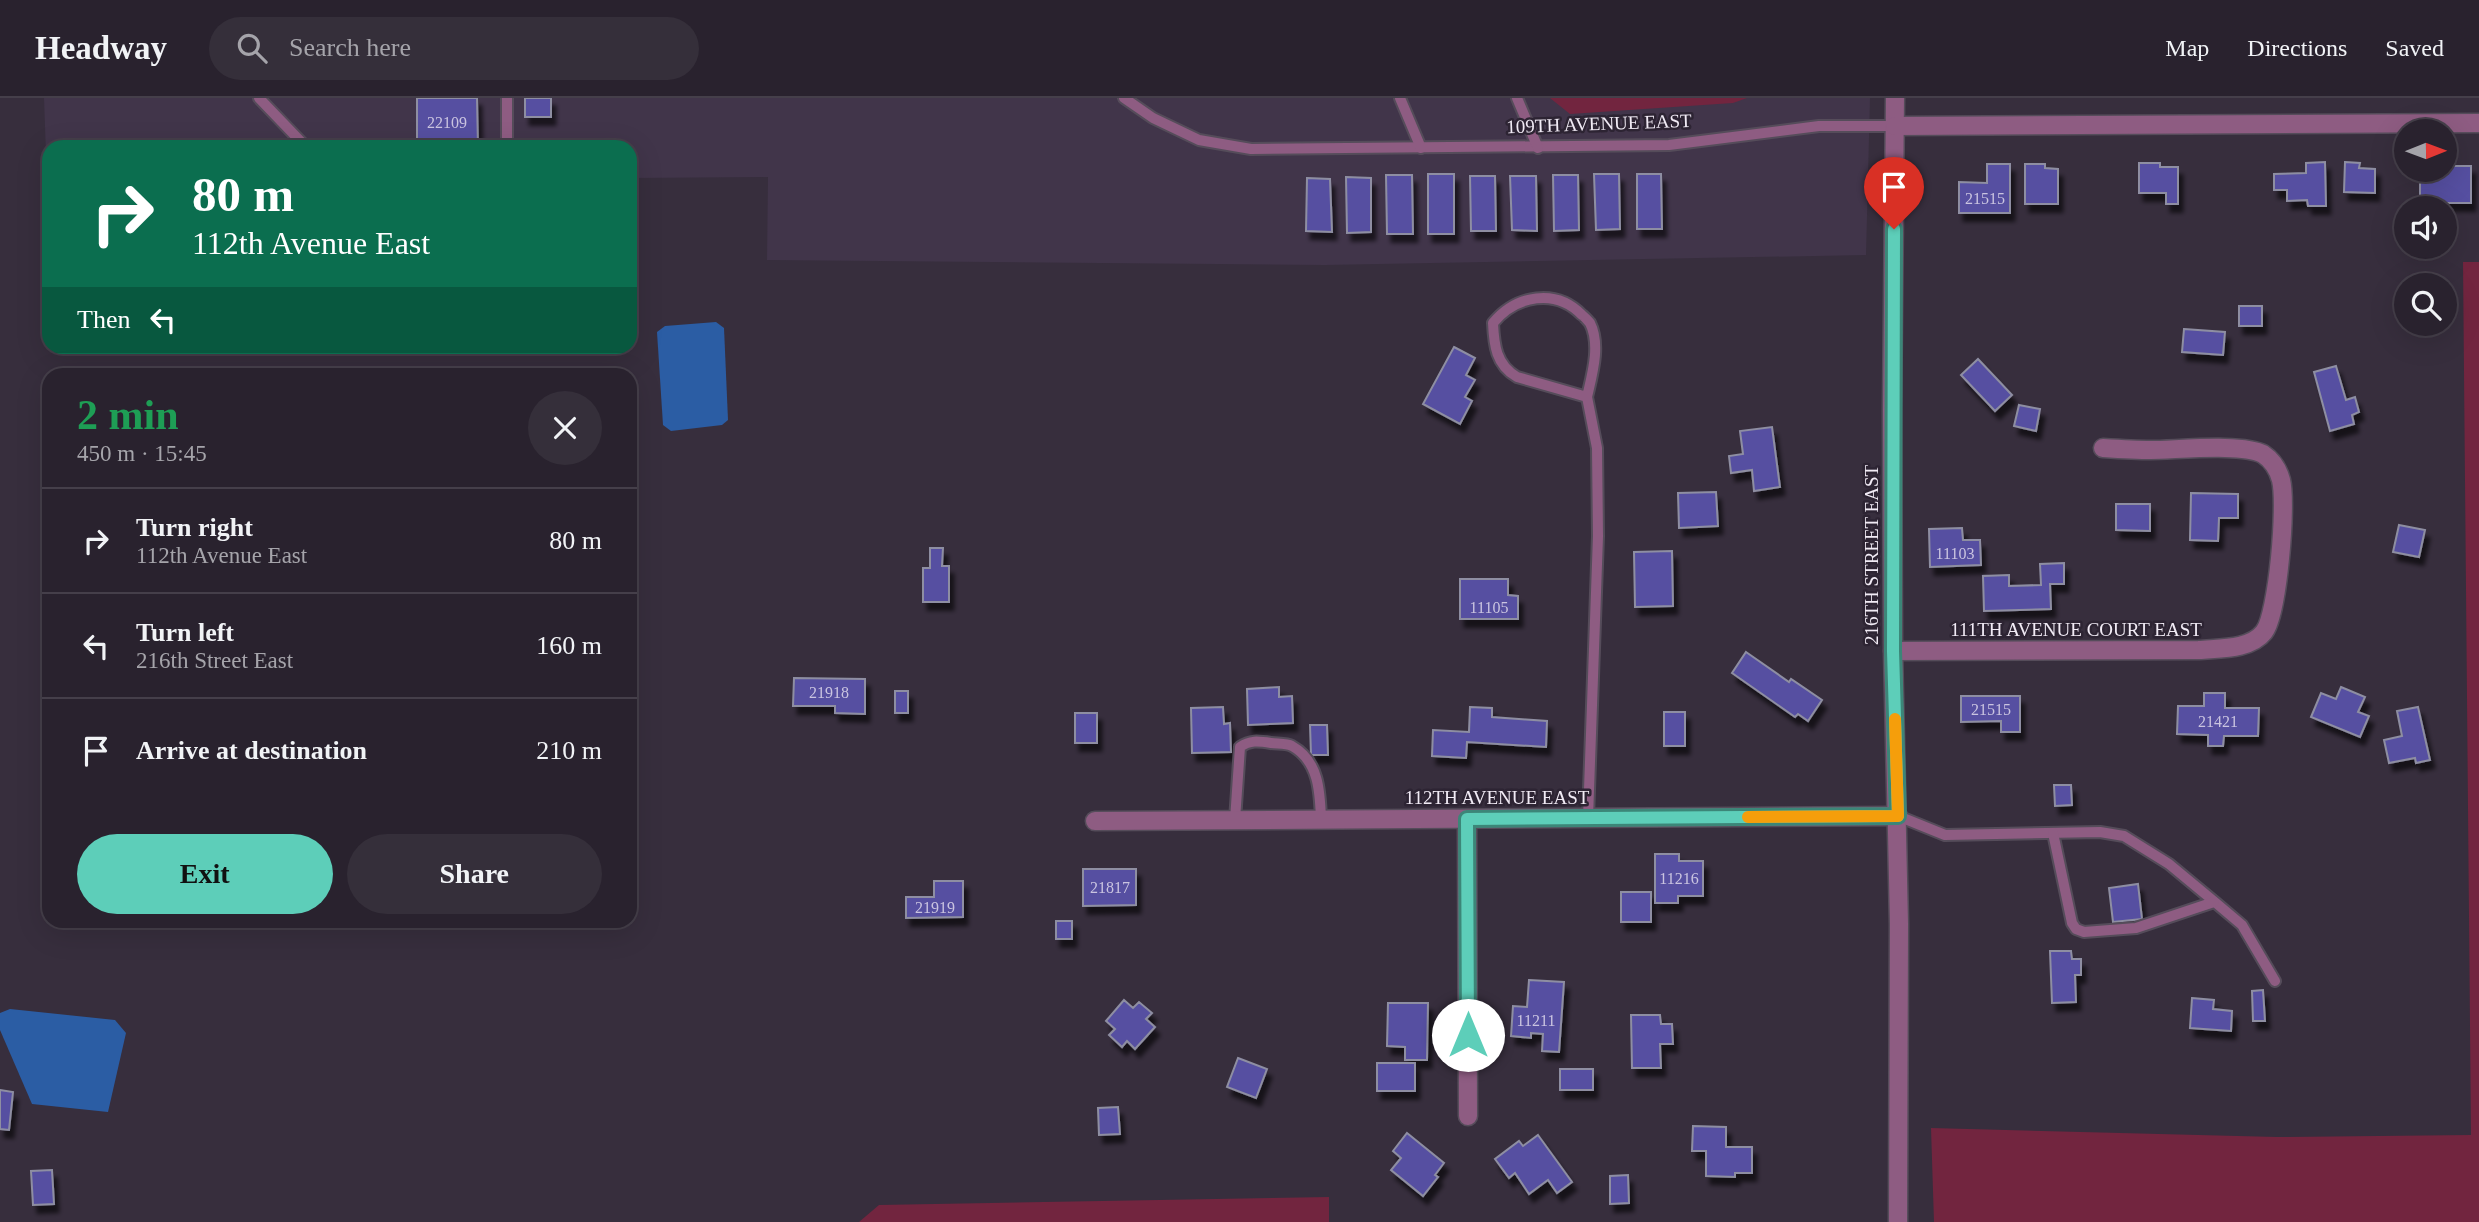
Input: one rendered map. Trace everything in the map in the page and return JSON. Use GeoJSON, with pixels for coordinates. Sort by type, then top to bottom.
{"type":"FeatureCollection","features":[{"type":"Feature","properties":{"kind":"street","name":"216TH STREET EAST"},"geometry":{"type":"LineString","coordinates":[[1895,98],[1892,411],[1893,651],[1898,816],[1898,1222]]}},
{"type":"Feature","properties":{"kind":"street","name":"109TH AVENUE EAST"},"geometry":{"type":"LineString","coordinates":[[1895,125],[2479,123]]}},
{"type":"Feature","properties":{"kind":"street","name":"111TH AVENUE COURT EAST"},"geometry":{"type":"LineString","coordinates":[[1893,651],[2199,650],[2241,646],[2265,631],[2270,619],[2281,548],[2281,480],[2275,465],[2262,453],[2246,450],[2103,448]]}},
{"type":"Feature","properties":{"kind":"street","name":"112TH AVENUE EAST"},"geometry":{"type":"LineString","coordinates":[[1095,821],[1898,816]]}},
{"type":"Feature","properties":{"kind":"street"},"geometry":{"type":"LineString","coordinates":[[1467,819],[1468,1116]]}},
{"type":"Feature","properties":{"kind":"lane"},"geometry":{"type":"LineString","coordinates":[[260,98],[299,140]]}},
{"type":"Feature","properties":{"kind":"lane"},"geometry":{"type":"LineString","coordinates":[[507,98],[507,140]]}},
{"type":"Feature","properties":{"kind":"lane","name":"109TH AVENUE EAST"},"geometry":{"type":"LineString","coordinates":[[1124,98],[1153,118],[1199,140],[1251,149],[1669,145],[1819,126],[1895,125]]}},
{"type":"Feature","properties":{"kind":"lane"},"geometry":{"type":"LineString","coordinates":[[1400,98],[1420,148]]}},
{"type":"Feature","properties":{"kind":"lane"},"geometry":{"type":"LineString","coordinates":[[1517,98],[1538,148]]}},
{"type":"Feature","properties":{"kind":"lane"},"geometry":{"type":"LineString","coordinates":[[1587,397],[1517,377],[1507,371],[1494,347],[1493,323],[1502,312],[1524,302],[1548,296],[1572,304],[1590,323],[1595,349],[1587,397],[1597,448],[1598,536],[1588,818]]}},
{"type":"Feature","properties":{"kind":"lane"},"geometry":{"type":"LineString","coordinates":[[1235,820],[1240,747],[1257,741],[1291,745],[1304,756],[1320,788],[1321,819]]}},
{"type":"Feature","properties":{"kind":"lane"},"geometry":{"type":"LineString","coordinates":[[1898,816],[1945,835],[2100,832],[2124,836],[2169,864],[2242,925],[2275,981]]}},
{"type":"Feature","properties":{"kind":"lane"},"geometry":{"type":"LineString","coordinates":[[2053,833],[2072,923],[2076,929],[2084,932],[2136,928],[2214,902]]}},
{"type":"Feature","properties":{"kind":"shaded area"},"geometry":{"type":"Polygon","coordinates":[[[44,98],[1870,98],[1866,255],[1325,265],[767,260],[768,177],[637,178],[637,140],[45,140],[44,98]]]}},
{"type":"Feature","properties":{"kind":"shaded area"},"geometry":{"type":"Polygon","coordinates":[[[1550,98],[1747,98],[1733,103],[1570,114],[1550,98]]]}},
{"type":"Feature","properties":{"kind":"shaded area"},"geometry":{"type":"Polygon","coordinates":[[[2463,262],[2479,262],[2479,1222],[1934,1222],[1931,1128],[2277,1137],[2471,1135],[2463,262]]]}},
{"type":"Feature","properties":{"kind":"shaded area"},"geometry":{"type":"Polygon","coordinates":[[[1329,1197],[1329,1222],[859,1222],[879,1205],[1329,1197]]]}},
{"type":"Feature","properties":{"kind":"water"},"geometry":{"type":"Polygon","coordinates":[[[716,322],[724,328],[728,420],[722,425],[671,431],[663,425],[657,332],[665,326],[716,322]]]}},
{"type":"Feature","properties":{"kind":"water"},"geometry":{"type":"Polygon","coordinates":[[[10,1009],[115,1020],[126,1033],[108,1112],[32,1104],[0,1030],[0,1013],[10,1009]]]}},
{"type":"Feature","properties":{"kind":"building"},"geometry":{"type":"Polygon","coordinates":[[[417,98],[477,98],[478,140],[417,140],[417,98]]]}},
{"type":"Feature","properties":{"kind":"building"},"geometry":{"type":"Polygon","coordinates":[[[525,98],[551,98],[551,117],[525,117],[525,98]]]}},
{"type":"Feature","properties":{"kind":"building"},"geometry":{"type":"Polygon","coordinates":[[[2325,162],[2326,206],[2308,206],[2307,200],[2287,201],[2287,190],[2274,190],[2274,174],[2306,173],[2306,163],[2325,162]]]}},
{"type":"Feature","properties":{"kind":"building"},"geometry":{"type":"Polygon","coordinates":[[[2345,162],[2360,163],[2359,168],[2375,169],[2375,193],[2344,192],[2345,162]]]}},
{"type":"Feature","properties":{"kind":"building"},"geometry":{"type":"Polygon","coordinates":[[[2139,163],[2160,163],[2160,167],[2178,167],[2178,204],[2166,204],[2166,193],[2139,193],[2139,163]]]}},
{"type":"Feature","properties":{"kind":"building"},"geometry":{"type":"Polygon","coordinates":[[[1987,164],[2010,164],[2010,213],[1959,213],[1959,182],[1987,183],[1987,164]]]}},
{"type":"Feature","properties":{"kind":"building"},"geometry":{"type":"Polygon","coordinates":[[[2025,164],[2045,164],[2045,168],[2058,169],[2058,204],[2025,204],[2025,164]]]}},
{"type":"Feature","properties":{"kind":"building"},"geometry":{"type":"Polygon","coordinates":[[[2457,166],[2471,166],[2471,203],[2457,203],[2457,196],[2420,196],[2420,182],[2457,182],[2457,166]]]}},
{"type":"Feature","properties":{"kind":"building"},"geometry":{"type":"Polygon","coordinates":[[[1428,174],[1454,174],[1454,234],[1428,234],[1428,174]]]}},
{"type":"Feature","properties":{"kind":"building"},"geometry":{"type":"Polygon","coordinates":[[[1594,174],[1619,174],[1620,229],[1596,230],[1594,174]]]}},
{"type":"Feature","properties":{"kind":"building"},"geometry":{"type":"Polygon","coordinates":[[[1637,174],[1661,174],[1662,229],[1637,229],[1637,174]]]}},
{"type":"Feature","properties":{"kind":"building"},"geometry":{"type":"Polygon","coordinates":[[[1386,175],[1412,175],[1413,234],[1387,234],[1386,175]]]}},
{"type":"Feature","properties":{"kind":"building"},"geometry":{"type":"Polygon","coordinates":[[[1553,175],[1578,175],[1579,230],[1554,231],[1553,175]]]}},
{"type":"Feature","properties":{"kind":"building"},"geometry":{"type":"Polygon","coordinates":[[[1470,176],[1495,176],[1496,231],[1471,231],[1470,176]]]}},
{"type":"Feature","properties":{"kind":"building"},"geometry":{"type":"Polygon","coordinates":[[[1510,176],[1536,176],[1537,231],[1512,230],[1510,176]]]}},
{"type":"Feature","properties":{"kind":"building"},"geometry":{"type":"Polygon","coordinates":[[[1346,177],[1371,178],[1371,232],[1347,233],[1346,177]]]}},
{"type":"Feature","properties":{"kind":"building"},"geometry":{"type":"Polygon","coordinates":[[[1307,178],[1330,179],[1332,232],[1306,231],[1307,178]]]}},
{"type":"Feature","properties":{"kind":"building"},"geometry":{"type":"Polygon","coordinates":[[[2239,306],[2262,306],[2262,326],[2239,326],[2239,306]]]}},
{"type":"Feature","properties":{"kind":"building"},"geometry":{"type":"Polygon","coordinates":[[[2184,329],[2225,332],[2223,355],[2182,352],[2184,329]]]}},
{"type":"Feature","properties":{"kind":"building"},"geometry":{"type":"Polygon","coordinates":[[[1454,347],[1475,358],[1466,375],[1475,380],[1465,397],[1472,401],[1460,424],[1423,404],[1454,347]]]}},
{"type":"Feature","properties":{"kind":"building"},"geometry":{"type":"Polygon","coordinates":[[[1978,359],[2012,395],[1995,411],[1961,375],[1978,359]]]}},
{"type":"Feature","properties":{"kind":"building"},"geometry":{"type":"Polygon","coordinates":[[[2336,366],[2346,400],[2355,397],[2359,412],[2352,415],[2354,424],[2330,431],[2314,372],[2336,366]]]}},
{"type":"Feature","properties":{"kind":"building"},"geometry":{"type":"Polygon","coordinates":[[[2019,405],[2040,409],[2036,431],[2014,426],[2019,405]]]}},
{"type":"Feature","properties":{"kind":"building"},"geometry":{"type":"Polygon","coordinates":[[[1772,427],[1780,487],[1754,491],[1752,470],[1731,473],[1729,456],[1743,454],[1740,431],[1772,427]]]}},
{"type":"Feature","properties":{"kind":"building"},"geometry":{"type":"Polygon","coordinates":[[[1716,492],[1718,526],[1679,528],[1678,493],[1716,492]]]}},
{"type":"Feature","properties":{"kind":"building"},"geometry":{"type":"Polygon","coordinates":[[[2191,493],[2238,494],[2238,518],[2219,518],[2218,541],[2190,540],[2191,493]]]}},
{"type":"Feature","properties":{"kind":"building"},"geometry":{"type":"Polygon","coordinates":[[[2116,504],[2150,504],[2150,531],[2116,530],[2116,504]]]}},
{"type":"Feature","properties":{"kind":"building"},"geometry":{"type":"Polygon","coordinates":[[[2399,525],[2425,530],[2419,557],[2393,552],[2399,525]]]}},
{"type":"Feature","properties":{"kind":"building"},"geometry":{"type":"Polygon","coordinates":[[[1962,528],[1963,540],[1980,540],[1981,565],[1930,567],[1929,529],[1962,528]]]}},
{"type":"Feature","properties":{"kind":"building"},"geometry":{"type":"Polygon","coordinates":[[[930,548],[943,548],[942,566],[949,566],[949,602],[923,602],[923,568],[930,568],[930,548]]]}},
{"type":"Feature","properties":{"kind":"building"},"geometry":{"type":"Polygon","coordinates":[[[1672,551],[1673,606],[1635,607],[1634,552],[1672,551]]]}},
{"type":"Feature","properties":{"kind":"building"},"geometry":{"type":"Polygon","coordinates":[[[2064,563],[2064,584],[2050,584],[2051,609],[1984,611],[1983,576],[2009,575],[2009,586],[2041,585],[2040,564],[2064,563]]]}},
{"type":"Feature","properties":{"kind":"building"},"geometry":{"type":"Polygon","coordinates":[[[1460,579],[1508,579],[1508,595],[1518,596],[1518,619],[1460,619],[1460,579]]]}},
{"type":"Feature","properties":{"kind":"building"},"geometry":{"type":"Polygon","coordinates":[[[1746,652],[1789,682],[1791,679],[1822,700],[1808,721],[1798,714],[1795,717],[1732,673],[1746,652]]]}},
{"type":"Feature","properties":{"kind":"building"},"geometry":{"type":"Polygon","coordinates":[[[794,678],[865,679],[865,714],[835,713],[835,706],[793,706],[794,678]]]}},
{"type":"Feature","properties":{"kind":"building"},"geometry":{"type":"Polygon","coordinates":[[[1279,687],[1279,697],[1292,696],[1293,723],[1248,725],[1247,689],[1279,687]]]}},
{"type":"Feature","properties":{"kind":"building"},"geometry":{"type":"Polygon","coordinates":[[[2341,687],[2365,697],[2358,712],[2369,716],[2360,737],[2311,717],[2321,693],[2336,699],[2341,687]]]}},
{"type":"Feature","properties":{"kind":"building"},"geometry":{"type":"Polygon","coordinates":[[[895,691],[908,691],[908,713],[895,713],[895,691]]]}},
{"type":"Feature","properties":{"kind":"building"},"geometry":{"type":"Polygon","coordinates":[[[2204,693],[2225,693],[2225,708],[2259,708],[2258,736],[2224,736],[2223,746],[2208,746],[2208,735],[2177,734],[2178,706],[2204,706],[2204,693]]]}},
{"type":"Feature","properties":{"kind":"building"},"geometry":{"type":"Polygon","coordinates":[[[1961,696],[2020,696],[2020,732],[2001,732],[2001,721],[1961,722],[1961,696]]]}},
{"type":"Feature","properties":{"kind":"building"},"geometry":{"type":"Polygon","coordinates":[[[1223,707],[1224,724],[1230,723],[1231,752],[1192,753],[1191,708],[1223,707]]]}},
{"type":"Feature","properties":{"kind":"building"},"geometry":{"type":"Polygon","coordinates":[[[1470,707],[1492,708],[1492,717],[1547,721],[1546,747],[1467,742],[1466,758],[1432,756],[1433,730],[1469,732],[1470,707]]]}},
{"type":"Feature","properties":{"kind":"building"},"geometry":{"type":"Polygon","coordinates":[[[2418,707],[2430,760],[2416,763],[2415,758],[2389,763],[2384,740],[2402,736],[2397,711],[2418,707]]]}},
{"type":"Feature","properties":{"kind":"building"},"geometry":{"type":"Polygon","coordinates":[[[1664,712],[1685,712],[1685,746],[1664,746],[1664,712]]]}},
{"type":"Feature","properties":{"kind":"building"},"geometry":{"type":"Polygon","coordinates":[[[1075,713],[1097,713],[1097,743],[1075,743],[1075,713]]]}},
{"type":"Feature","properties":{"kind":"building"},"geometry":{"type":"Polygon","coordinates":[[[1310,725],[1327,725],[1328,755],[1311,755],[1310,725]]]}},
{"type":"Feature","properties":{"kind":"building"},"geometry":{"type":"Polygon","coordinates":[[[2054,785],[2071,785],[2072,805],[2055,806],[2054,785]]]}},
{"type":"Feature","properties":{"kind":"building"},"geometry":{"type":"Polygon","coordinates":[[[1655,854],[1679,854],[1679,861],[1703,861],[1703,896],[1678,896],[1678,903],[1655,903],[1655,854]]]}},
{"type":"Feature","properties":{"kind":"building"},"geometry":{"type":"Polygon","coordinates":[[[1083,869],[1136,869],[1136,905],[1083,906],[1083,869]]]}},
{"type":"Feature","properties":{"kind":"building"},"geometry":{"type":"Polygon","coordinates":[[[934,881],[963,881],[963,917],[906,918],[906,897],[934,897],[934,881]]]}},
{"type":"Feature","properties":{"kind":"building"},"geometry":{"type":"Polygon","coordinates":[[[2138,884],[2142,919],[2113,922],[2109,888],[2138,884]]]}},
{"type":"Feature","properties":{"kind":"building"},"geometry":{"type":"Polygon","coordinates":[[[1621,892],[1651,892],[1651,922],[1621,922],[1621,892]]]}},
{"type":"Feature","properties":{"kind":"building"},"geometry":{"type":"Polygon","coordinates":[[[1056,921],[1072,921],[1072,939],[1056,939],[1056,921]]]}},
{"type":"Feature","properties":{"kind":"building"},"geometry":{"type":"Polygon","coordinates":[[[2050,951],[2071,951],[2072,959],[2081,959],[2081,975],[2075,975],[2076,1002],[2052,1003],[2050,951]]]}},
{"type":"Feature","properties":{"kind":"building"},"geometry":{"type":"Polygon","coordinates":[[[1529,980],[1564,982],[1559,1052],[1542,1051],[1543,1034],[1531,1033],[1531,1038],[1511,1036],[1513,1006],[1527,1007],[1529,980]]]}},
{"type":"Feature","properties":{"kind":"building"},"geometry":{"type":"Polygon","coordinates":[[[2263,990],[2265,1021],[2253,1021],[2252,991],[2263,990]]]}},
{"type":"Feature","properties":{"kind":"building"},"geometry":{"type":"Polygon","coordinates":[[[2192,998],[2214,1000],[2213,1009],[2232,1011],[2231,1031],[2190,1028],[2192,998]]]}},
{"type":"Feature","properties":{"kind":"building"},"geometry":{"type":"Polygon","coordinates":[[[1124,1000],[1133,1008],[1139,1002],[1152,1013],[1146,1019],[1155,1027],[1135,1049],[1127,1041],[1122,1047],[1109,1035],[1115,1029],[1106,1021],[1124,1000]]]}},
{"type":"Feature","properties":{"kind":"building"},"geometry":{"type":"Polygon","coordinates":[[[1388,1003],[1428,1003],[1427,1060],[1405,1060],[1405,1047],[1387,1046],[1388,1003]]]}},
{"type":"Feature","properties":{"kind":"building"},"geometry":{"type":"Polygon","coordinates":[[[1631,1015],[1660,1015],[1661,1024],[1672,1024],[1673,1044],[1660,1044],[1661,1068],[1632,1068],[1631,1015]]]}},
{"type":"Feature","properties":{"kind":"building"},"geometry":{"type":"Polygon","coordinates":[[[1238,1058],[1267,1069],[1256,1098],[1227,1087],[1238,1058]]]}},
{"type":"Feature","properties":{"kind":"building"},"geometry":{"type":"Polygon","coordinates":[[[1377,1063],[1415,1063],[1415,1091],[1377,1091],[1377,1063]]]}},
{"type":"Feature","properties":{"kind":"building"},"geometry":{"type":"Polygon","coordinates":[[[1560,1069],[1593,1069],[1593,1090],[1560,1090],[1560,1069]]]}},
{"type":"Feature","properties":{"kind":"building"},"geometry":{"type":"Polygon","coordinates":[[[0,1090],[13,1092],[9,1130],[0,1129],[0,1090]]]}},
{"type":"Feature","properties":{"kind":"building"},"geometry":{"type":"Polygon","coordinates":[[[1118,1107],[1120,1134],[1099,1135],[1098,1108],[1118,1107]]]}},
{"type":"Feature","properties":{"kind":"building"},"geometry":{"type":"Polygon","coordinates":[[[1693,1126],[1726,1127],[1726,1147],[1752,1147],[1752,1173],[1735,1173],[1735,1177],[1706,1176],[1706,1151],[1692,1151],[1693,1126]]]}},
{"type":"Feature","properties":{"kind":"building"},"geometry":{"type":"Polygon","coordinates":[[[1407,1133],[1444,1163],[1435,1175],[1438,1177],[1423,1196],[1391,1170],[1401,1158],[1393,1151],[1407,1133]]]}},
{"type":"Feature","properties":{"kind":"building"},"geometry":{"type":"Polygon","coordinates":[[[1538,1135],[1572,1182],[1557,1193],[1548,1180],[1529,1194],[1515,1173],[1509,1178],[1495,1159],[1519,1141],[1523,1146],[1538,1135]]]}},
{"type":"Feature","properties":{"kind":"building"},"geometry":{"type":"Polygon","coordinates":[[[52,1170],[54,1204],[33,1205],[31,1171],[52,1170]]]}},
{"type":"Feature","properties":{"kind":"building"},"geometry":{"type":"Polygon","coordinates":[[[1628,1175],[1629,1203],[1610,1204],[1610,1176],[1628,1175]]]}},
{"type":"Feature","properties":{"kind":"slow traffic"},"geometry":{"type":"LineString","coordinates":[[1748,817],[1898,816],[1895,719]]}},
{"type":"Feature","properties":{"kind":"route"},"geometry":{"type":"LineString","coordinates":[[1468,1035],[1467,819],[1898,816],[1893,651],[1894,229]]}}]}
